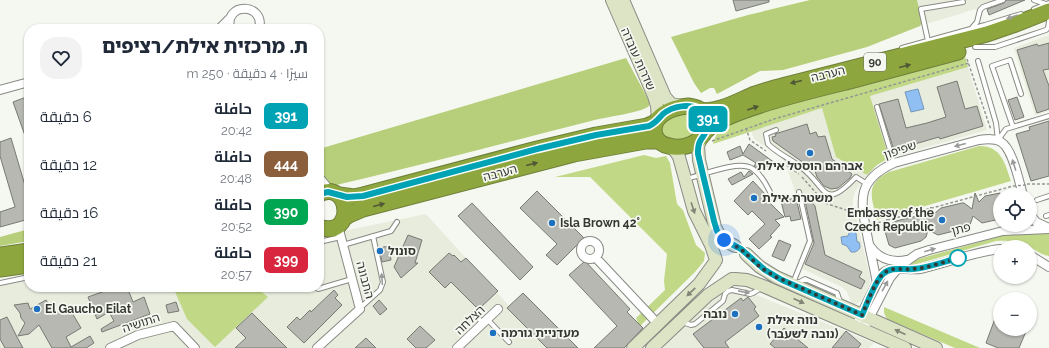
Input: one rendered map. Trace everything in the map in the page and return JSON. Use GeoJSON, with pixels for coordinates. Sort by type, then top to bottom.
{"type":"FeatureCollection","features":[{"type":"Feature","properties":{"kind":"highway","name":"הערבה"},"geometry":{"type":"LineString","coordinates":[[700,110],[706,111],[715,109],[768,90],[987,34],[1013,25],[1048,6]]}},
{"type":"Feature","properties":{"kind":"highway","name":"הערבה"},"geometry":{"type":"LineString","coordinates":[[702,140],[711,126],[720,120],[759,106],[800,94],[971,56],[1049,21]]}},
{"type":"Feature","properties":{"kind":"highway"},"geometry":{"type":"LineString","coordinates":[[665,144],[655,134],[654,130],[657,121],[666,112],[681,106]]}},
{"type":"Feature","properties":{"kind":"highway","name":"90"},"geometry":{"type":"LineString","coordinates":[[681,106],[692,107],[700,110]]}},
{"type":"Feature","properties":{"kind":"highway"},"geometry":{"type":"LineString","coordinates":[[700,110],[708,119],[702,140]]}},
{"type":"Feature","properties":{"kind":"highway","name":"הערבה"},"geometry":{"type":"LineString","coordinates":[[330,194],[347,197],[363,196],[542,147],[590,136],[646,126],[657,121]]}},
{"type":"Feature","properties":{"kind":"highway","name":"90"},"geometry":{"type":"LineString","coordinates":[[665,144],[678,147],[687,146],[702,140]]}},
{"type":"Feature","properties":{"kind":"highway","name":"הערבה"},"geometry":{"type":"LineString","coordinates":[[341,232],[349,215],[363,209],[551,160],[611,146],[646,141],[665,144]]}},
{"type":"Feature","properties":{"kind":"highway"},"geometry":{"type":"LineString","coordinates":[[324,228],[341,232],[346,212],[343,200],[330,194]]}},
{"type":"Feature","properties":{"kind":"highway"},"geometry":{"type":"LineString","coordinates":[[0,255],[24,252]]}},
{"type":"Feature","properties":{"kind":"highway"},"geometry":{"type":"LineString","coordinates":[[3,276],[24,267]]}},
{"type":"Feature","properties":{"kind":"main road","name":"שדרות עובדה"},"geometry":{"type":"LineString","coordinates":[[612,0],[654,96],[657,106],[657,121]]}},
{"type":"Feature","properties":{"kind":"main road","name":"שדרות עובדה"},"geometry":{"type":"LineString","coordinates":[[622,0],[665,97],[671,104],[681,106]]}},
{"type":"Feature","properties":{"kind":"main road"},"geometry":{"type":"LineString","coordinates":[[702,140],[703,174],[717,231],[724,240],[741,249],[765,270],[793,285],[936,348]]}},
{"type":"Feature","properties":{"kind":"main road"},"geometry":{"type":"LineString","coordinates":[[665,144],[676,152],[679,157],[694,211],[711,245],[716,269],[720,274],[726,278],[747,280],[764,286],[904,348]]}},
{"type":"Feature","properties":{"kind":"main road"},"geometry":{"type":"LineString","coordinates":[[633,348],[699,284],[715,261],[718,253],[723,248],[736,246]]}},
{"type":"Feature","properties":{"kind":"main road"},"geometry":{"type":"LineString","coordinates":[[652,348],[679,321],[715,289],[744,275],[749,263],[746,254]]}},
{"type":"Feature","properties":{"kind":"street"},"geometry":{"type":"LineString","coordinates":[[224,24],[237,10],[248,9],[254,12],[259,18],[259,24]]}},
{"type":"Feature","properties":{"kind":"street"},"geometry":{"type":"LineString","coordinates":[[229,19],[230,24]]}},
{"type":"Feature","properties":{"kind":"street"},"geometry":{"type":"LineString","coordinates":[[0,90],[24,83]]}},
{"type":"Feature","properties":{"kind":"street"},"geometry":{"type":"LineString","coordinates":[[996,139],[1008,149],[1021,188]]}},
{"type":"Feature","properties":{"kind":"street","name":"שפיפון"},"geometry":{"type":"LineString","coordinates":[[867,184],[877,172],[894,163],[979,140],[996,139]]}},
{"type":"Feature","properties":{"kind":"street"},"geometry":{"type":"LineString","coordinates":[[867,184],[864,191],[862,208],[877,283]]}},
{"type":"Feature","properties":{"kind":"street"},"geometry":{"type":"LineString","coordinates":[[324,185],[330,194]]}},
{"type":"Feature","properties":{"kind":"street"},"geometry":{"type":"LineString","coordinates":[[1037,222],[1049,228]]}},
{"type":"Feature","properties":{"kind":"street"},"geometry":{"type":"LineString","coordinates":[[1037,230],[1049,228]]}},
{"type":"Feature","properties":{"kind":"street","name":"התבונה"},"geometry":{"type":"LineString","coordinates":[[317,348],[360,309],[341,232]]}},
{"type":"Feature","properties":{"kind":"street","name":"פתן"},"geometry":{"type":"LineString","coordinates":[[859,328],[897,269],[907,260],[916,254],[996,232]]}},
{"type":"Feature","properties":{"kind":"street"},"geometry":{"type":"LineString","coordinates":[[869,243],[875,252],[884,259],[895,262],[907,260]]}},
{"type":"Feature","properties":{"kind":"street"},"geometry":{"type":"LineString","coordinates":[[897,269],[920,268],[986,250],[993,250]]}},
{"type":"Feature","properties":{"kind":"street"},"geometry":{"type":"LineString","coordinates":[[596,258],[658,324]]}},
{"type":"Feature","properties":{"kind":"street"},"geometry":{"type":"LineString","coordinates":[[1037,259],[1049,266]]}},
{"type":"Feature","properties":{"kind":"street","name":"פתן"},"geometry":{"type":"LineString","coordinates":[[865,317],[877,283],[884,273],[889,270],[897,269]]}},
{"type":"Feature","properties":{"kind":"street","name":"הצלחה"},"geometry":{"type":"LineString","coordinates":[[457,348],[498,309]]}},
{"type":"Feature","properties":{"kind":"street","name":"התושיה"},"geometry":{"type":"LineString","coordinates":[[110,348],[138,335],[174,326],[195,348]]}},
{"type":"Feature","properties":{"kind":"lane"},"geometry":{"type":"LineString","coordinates":[[970,30],[977,22],[982,7],[1003,0]]}},
{"type":"Feature","properties":{"kind":"lane"},"geometry":{"type":"LineString","coordinates":[[1034,0],[1048,6]]}},
{"type":"Feature","properties":{"kind":"lane"},"geometry":{"type":"LineString","coordinates":[[928,41],[921,9],[963,2]]}},
{"type":"Feature","properties":{"kind":"lane"},"geometry":{"type":"LineString","coordinates":[[898,49],[1005,20],[1048,6]]}},
{"type":"Feature","properties":{"kind":"lane"},"geometry":{"type":"LineString","coordinates":[[971,56],[996,123],[996,139]]}},
{"type":"Feature","properties":{"kind":"lane"},"geometry":{"type":"LineString","coordinates":[[1013,127],[992,66],[1010,60],[1021,94]]}},
{"type":"Feature","properties":{"kind":"lane"},"geometry":{"type":"LineString","coordinates":[[832,73],[860,61]]}},
{"type":"Feature","properties":{"kind":"lane"},"geometry":{"type":"LineString","coordinates":[[877,107],[894,163]]}},
{"type":"Feature","properties":{"kind":"lane"},"geometry":{"type":"LineString","coordinates":[[996,139],[1013,127],[1049,116]]}},
{"type":"Feature","properties":{"kind":"lane"},"geometry":{"type":"LineString","coordinates":[[776,130],[766,134],[768,144],[806,171],[824,193],[838,193],[845,189],[856,177],[867,184]]}},
{"type":"Feature","properties":{"kind":"lane"},"geometry":{"type":"LineString","coordinates":[[685,180],[736,166],[747,166],[758,173],[774,200]]}},
{"type":"Feature","properties":{"kind":"lane"},"geometry":{"type":"LineString","coordinates":[[793,285],[810,242],[799,192]]}},
{"type":"Feature","properties":{"kind":"lane"},"geometry":{"type":"LineString","coordinates":[[1037,200],[1049,196]]}},
{"type":"Feature","properties":{"kind":"lane"},"geometry":{"type":"LineString","coordinates":[[324,240],[341,232],[373,236],[391,231],[397,222]]}},
{"type":"Feature","properties":{"kind":"lane"},"geometry":{"type":"LineString","coordinates":[[360,309],[380,290],[383,282],[373,236]]}},
{"type":"Feature","properties":{"kind":"lane"},"geometry":{"type":"LineString","coordinates":[[0,283],[3,276],[24,277]]}},
{"type":"Feature","properties":{"kind":"lane"},"geometry":{"type":"LineString","coordinates":[[324,287],[352,280]]}},
{"type":"Feature","properties":{"kind":"lane"},"geometry":{"type":"LineString","coordinates":[[679,321],[691,325],[694,324],[723,301],[725,294],[728,291],[732,290],[750,294],[764,286]]}},
{"type":"Feature","properties":{"kind":"lane"},"geometry":{"type":"LineString","coordinates":[[474,314],[485,321],[509,342]]}},
{"type":"Feature","properties":{"kind":"path"},"geometry":{"type":"LineString","coordinates":[[702,140],[711,142],[746,128],[819,106],[971,56],[996,139]]}},
{"type":"Feature","properties":{"kind":"path"},"geometry":{"type":"LineString","coordinates":[[746,128],[750,140],[769,153]]}},
{"type":"Feature","properties":{"kind":"path"},"geometry":{"type":"LineString","coordinates":[[782,162],[800,175],[824,203],[846,210],[862,208]]}},
{"type":"Feature","properties":{"kind":"path"},"geometry":{"type":"LineString","coordinates":[[865,226],[1013,186],[1049,184]]}},
{"type":"Feature","properties":{"kind":"shaded area"},"geometry":{"type":"Polygon","coordinates":[[[917,0],[1005,0],[920,26],[922,22],[917,0]]]}},
{"type":"Feature","properties":{"kind":"shaded area"},"geometry":{"type":"Polygon","coordinates":[[[1049,35],[1049,111],[1035,115],[1014,48],[1049,35]]]}},
{"type":"Feature","properties":{"kind":"shaded area"},"geometry":{"type":"Polygon","coordinates":[[[968,67],[987,130],[889,158],[870,96],[968,67]]]}},
{"type":"Feature","properties":{"kind":"shaded area"},"geometry":{"type":"Polygon","coordinates":[[[822,108],[836,156],[867,175],[856,190],[853,198],[853,205],[870,282],[863,300],[856,304],[852,304],[847,292],[842,287],[796,266],[807,238],[793,185],[783,159],[754,139],[751,131],[822,108]]]}},
{"type":"Feature","properties":{"kind":"shaded area"},"geometry":{"type":"Polygon","coordinates":[[[426,214],[547,348],[0,348],[0,286],[24,281],[24,292],[324,292],[324,235],[426,214]]]}},
{"type":"Feature","properties":{"kind":"shaded area","name":"נווה אילת (נובה לשעבר)"},"geometry":{"type":"Polygon","coordinates":[[[738,289],[747,291],[874,343],[869,348],[665,348],[662,346],[697,312],[717,296],[729,290],[738,289]]]}},
{"type":"Feature","properties":{"kind":"green space"},"geometry":{"type":"Polygon","coordinates":[[[810,0],[917,0],[922,22],[920,26],[867,47],[783,70],[760,71],[717,94],[714,88],[710,88],[701,93],[694,83],[671,37],[748,15],[810,0]]]}},
{"type":"Feature","properties":{"kind":"green space"},"geometry":{"type":"Polygon","coordinates":[[[965,56],[968,67],[870,96],[889,158],[877,165],[867,175],[836,157],[822,108],[713,144],[718,132],[721,128],[727,125],[798,101],[965,56]]]}},
{"type":"Feature","properties":{"kind":"green space"},"geometry":{"type":"Polygon","coordinates":[[[626,58],[649,101],[649,106],[631,113],[597,119],[324,188],[324,148],[626,58]]]}},
{"type":"Feature","properties":{"kind":"green space"},"geometry":{"type":"Polygon","coordinates":[[[682,111],[702,118],[698,135],[672,142],[660,133],[663,121],[682,111]]]}},
{"type":"Feature","properties":{"kind":"green space"},"geometry":{"type":"Polygon","coordinates":[[[979,146],[993,149],[998,153],[1004,162],[1011,181],[877,220],[873,205],[872,192],[876,181],[881,177],[889,172],[979,146]]]}},
{"type":"Feature","properties":{"kind":"green space"},"geometry":{"type":"Polygon","coordinates":[[[644,155],[656,158],[666,156],[670,163],[677,204],[683,210],[696,245],[705,253],[704,261],[695,272],[638,328],[639,325],[636,318],[665,290],[664,281],[667,254],[590,177],[555,177],[644,155]]]}},
{"type":"Feature","properties":{"kind":"green space"},"geometry":{"type":"Polygon","coordinates":[[[24,230],[24,242],[0,246],[0,237],[24,230]]]}},
{"type":"Feature","properties":{"kind":"green space"},"geometry":{"type":"Polygon","coordinates":[[[1049,234],[1049,256],[1037,251],[1037,240],[993,240],[993,242],[911,265],[915,260],[1005,235],[1049,234]]]}},
{"type":"Feature","properties":{"kind":"green space"},"geometry":{"type":"Polygon","coordinates":[[[175,292],[262,292],[268,297],[215,347],[187,319],[175,292]]]}},
{"type":"Feature","properties":{"kind":"green space"},"geometry":{"type":"Polygon","coordinates":[[[884,307],[980,348],[955,348],[887,319],[884,313],[884,307]]]}},
{"type":"Feature","properties":{"kind":"water"},"geometry":{"type":"Polygon","coordinates":[[[918,89],[924,109],[911,112],[905,92],[918,89]]]}},
{"type":"Feature","properties":{"kind":"water"},"geometry":{"type":"Polygon","coordinates":[[[850,231],[856,233],[857,242],[860,244],[859,249],[855,252],[851,252],[847,246],[842,244],[841,237],[848,236],[850,231]]]}},
{"type":"Feature","properties":{"kind":"building"},"geometry":{"type":"Polygon","coordinates":[[[733,0],[769,0],[769,2],[736,11],[733,0]]]}},
{"type":"Feature","properties":{"kind":"building"},"geometry":{"type":"Polygon","coordinates":[[[1006,0],[1025,0],[989,15],[987,9],[1004,3],[1006,0]]]}},
{"type":"Feature","properties":{"kind":"building"},"geometry":{"type":"Polygon","coordinates":[[[1049,43],[1049,69],[1043,70],[1049,86],[1049,109],[1037,113],[1017,50],[1037,44],[1038,46],[1049,43]]]}},
{"type":"Feature","properties":{"kind":"building"},"geometry":{"type":"Polygon","coordinates":[[[957,81],[965,109],[977,106],[983,126],[940,139],[939,137],[894,150],[879,104],[898,99],[906,128],[927,123],[946,117],[937,87],[957,81]]]}},
{"type":"Feature","properties":{"kind":"building"},"geometry":{"type":"Polygon","coordinates":[[[1017,97],[1024,117],[1015,120],[1008,100],[1017,97]]]}},
{"type":"Feature","properties":{"kind":"building"},"geometry":{"type":"Polygon","coordinates":[[[24,98],[24,133],[13,102],[24,98]]]}},
{"type":"Feature","properties":{"kind":"building"},"geometry":{"type":"Polygon","coordinates":[[[1049,121],[1049,176],[1031,181],[1016,134],[1030,130],[1029,127],[1049,121]]]}},
{"type":"Feature","properties":{"kind":"building","name":"אברהם הוסטל אילת"},"geometry":{"type":"Polygon","coordinates":[[[807,124],[810,134],[816,132],[818,137],[825,136],[832,159],[852,174],[850,178],[838,188],[831,189],[824,186],[817,177],[815,171],[773,141],[772,137],[776,136],[775,134],[807,124]]]}},
{"type":"Feature","properties":{"kind":"building"},"geometry":{"type":"Polygon","coordinates":[[[11,138],[24,182],[24,220],[0,227],[0,212],[15,207],[0,156],[0,142],[11,138]]]}},
{"type":"Feature","properties":{"kind":"building"},"geometry":{"type":"Polygon","coordinates":[[[749,144],[775,163],[760,170],[754,166],[756,163],[743,155],[730,160],[727,152],[740,146],[743,154],[749,144]]]}},
{"type":"Feature","properties":{"kind":"building"},"geometry":{"type":"Polygon","coordinates":[[[749,171],[753,174],[732,185],[728,179],[741,172],[744,177],[749,171]]]}},
{"type":"Feature","properties":{"kind":"building"},"geometry":{"type":"Polygon","coordinates":[[[753,181],[765,194],[766,199],[784,217],[775,220],[780,225],[770,236],[772,237],[759,249],[749,239],[765,224],[752,211],[748,215],[734,201],[753,181]]]}},
{"type":"Feature","properties":{"kind":"building","name":"Isla Brown 42°"},"geometry":{"type":"Polygon","coordinates":[[[537,191],[584,238],[557,265],[546,255],[557,244],[520,208],[537,191]]]}},
{"type":"Feature","properties":{"kind":"building"},"geometry":{"type":"Polygon","coordinates":[[[975,193],[979,202],[985,196],[993,194],[993,221],[982,223],[973,216],[970,225],[966,228],[938,235],[928,230],[926,237],[921,241],[895,248],[889,245],[884,228],[887,219],[889,225],[896,221],[917,216],[920,216],[926,220],[931,207],[934,214],[941,208],[962,203],[972,209],[975,193]]]}},
{"type":"Feature","properties":{"kind":"building"},"geometry":{"type":"Polygon","coordinates":[[[796,198],[801,219],[791,221],[790,216],[785,217],[781,201],[796,198]]]}},
{"type":"Feature","properties":{"kind":"building"},"geometry":{"type":"Polygon","coordinates":[[[809,199],[815,206],[825,255],[862,272],[859,277],[865,281],[861,289],[805,264],[814,243],[805,201],[809,199]]]}},
{"type":"Feature","properties":{"kind":"building"},"geometry":{"type":"Polygon","coordinates":[[[472,203],[533,267],[520,280],[458,216],[472,203]]]}},
{"type":"Feature","properties":{"kind":"building"},"geometry":{"type":"Polygon","coordinates":[[[408,235],[422,240],[415,263],[418,263],[401,278],[394,267],[408,235]]]}},
{"type":"Feature","properties":{"kind":"building"},"geometry":{"type":"Polygon","coordinates":[[[779,240],[791,245],[784,261],[772,256],[779,240]]]}},
{"type":"Feature","properties":{"kind":"building"},"geometry":{"type":"Polygon","coordinates":[[[389,246],[391,260],[382,262],[379,248],[389,246]]]}},
{"type":"Feature","properties":{"kind":"building"},"geometry":{"type":"Polygon","coordinates":[[[449,253],[453,256],[454,255],[461,262],[466,258],[498,291],[480,308],[478,306],[476,307],[451,282],[445,288],[429,272],[449,253]]]}},
{"type":"Feature","properties":{"kind":"building"},"geometry":{"type":"Polygon","coordinates":[[[585,261],[630,309],[627,312],[643,328],[624,348],[594,348],[617,326],[569,275],[585,261]]]}},
{"type":"Feature","properties":{"kind":"building"},"geometry":{"type":"Polygon","coordinates":[[[334,290],[338,295],[335,298],[342,305],[304,343],[287,327],[297,317],[300,320],[310,310],[311,312],[334,290]]]}},
{"type":"Feature","properties":{"kind":"building"},"geometry":{"type":"Polygon","coordinates":[[[102,292],[129,292],[133,302],[144,297],[150,314],[102,332],[101,329],[114,321],[109,312],[97,319],[88,297],[102,292]]]}},
{"type":"Feature","properties":{"kind":"building"},"geometry":{"type":"Polygon","coordinates":[[[523,293],[578,348],[547,348],[507,308],[523,293]]]}},
{"type":"Feature","properties":{"kind":"building"},"geometry":{"type":"Polygon","coordinates":[[[748,297],[756,307],[754,309],[759,316],[725,342],[729,348],[704,348],[693,334],[741,298],[743,301],[748,297]]]}},
{"type":"Feature","properties":{"kind":"building"},"geometry":{"type":"Polygon","coordinates":[[[46,300],[54,314],[68,306],[81,328],[66,337],[71,347],[90,336],[94,343],[86,348],[52,348],[39,325],[29,334],[18,336],[25,323],[14,305],[28,303],[30,309],[46,300]]]}},
{"type":"Feature","properties":{"kind":"building"},"geometry":{"type":"Polygon","coordinates":[[[379,300],[387,309],[380,315],[373,306],[379,300]]]}},
{"type":"Feature","properties":{"kind":"building"},"geometry":{"type":"Polygon","coordinates":[[[176,302],[179,311],[168,313],[166,305],[176,302]]]}},
{"type":"Feature","properties":{"kind":"building"},"geometry":{"type":"Polygon","coordinates":[[[252,313],[287,348],[235,348],[246,338],[236,328],[252,313]]]}},
{"type":"Feature","properties":{"kind":"building"},"geometry":{"type":"Polygon","coordinates":[[[7,317],[23,348],[5,348],[0,339],[0,320],[7,317]]]}},
{"type":"Feature","properties":{"kind":"building"},"geometry":{"type":"Polygon","coordinates":[[[993,324],[993,336],[1024,336],[1019,348],[998,348],[986,343],[993,324]]]}},
{"type":"Feature","properties":{"kind":"building"},"geometry":{"type":"Polygon","coordinates":[[[420,326],[435,340],[426,348],[416,348],[407,339],[420,326]]]}},
{"type":"Feature","properties":{"kind":"building"},"geometry":{"type":"Polygon","coordinates":[[[784,328],[808,348],[775,348],[770,344],[784,328]]]}},
{"type":"Feature","properties":{"kind":"building"},"geometry":{"type":"Polygon","coordinates":[[[846,331],[861,344],[858,348],[832,348],[846,331]]]}},
{"type":"Feature","properties":{"kind":"building"},"geometry":{"type":"Polygon","coordinates":[[[366,338],[376,348],[355,348],[366,338]]]}},
{"type":"Feature","properties":{"kind":"bus line","name":"391"},"geometry":{"type":"LineString","coordinates":[[324,192],[347,197],[363,196],[571,140],[649,126],[656,122],[666,112],[681,106],[687,106],[704,112],[708,119],[708,127],[699,143],[698,154],[714,221],[719,235],[730,244],[741,249],[760,267],[776,277],[862,315],[877,283],[886,271],[897,269],[911,270],[958,258]]}},
{"type":"Feature","properties":{"kind":"place","name":"אברהם הוסטל אילת"},"geometry":{"type":"Point","coordinates":[810,153]}},
{"type":"Feature","properties":{"kind":"place","name":"משטרת אילת"},"geometry":{"type":"Point","coordinates":[754,198]}},
{"type":"Feature","properties":{"kind":"place","name":"Embassy of the Czech Republic"},"geometry":{"type":"Point","coordinates":[942,220]}},
{"type":"Feature","properties":{"kind":"place","name":"Isla Brown 42°"},"geometry":{"type":"Point","coordinates":[552,223]}},
{"type":"Feature","properties":{"kind":"place","name":"סונול"},"geometry":{"type":"Point","coordinates":[380,251]}},
{"type":"Feature","properties":{"kind":"place","name":"El Gaucho Eilat"},"geometry":{"type":"Point","coordinates":[37,309]}},
{"type":"Feature","properties":{"kind":"place","name":"נובה"},"geometry":{"type":"Point","coordinates":[735,314]}},
{"type":"Feature","properties":{"kind":"place","name":"נווה אילת (נובה לשעבר)"},"geometry":{"type":"Point","coordinates":[759,327]}},
{"type":"Feature","properties":{"kind":"place","name":"מעדניית גורמה"},"geometry":{"type":"Point","coordinates":[493,333]}},
{"type":"Feature","properties":{"kind":"route"},"geometry":{"type":"LineString","coordinates":[[724,240],[741,249],[760,267],[776,277],[862,315],[877,283],[886,271],[897,269],[911,270],[958,258]]}}]}
